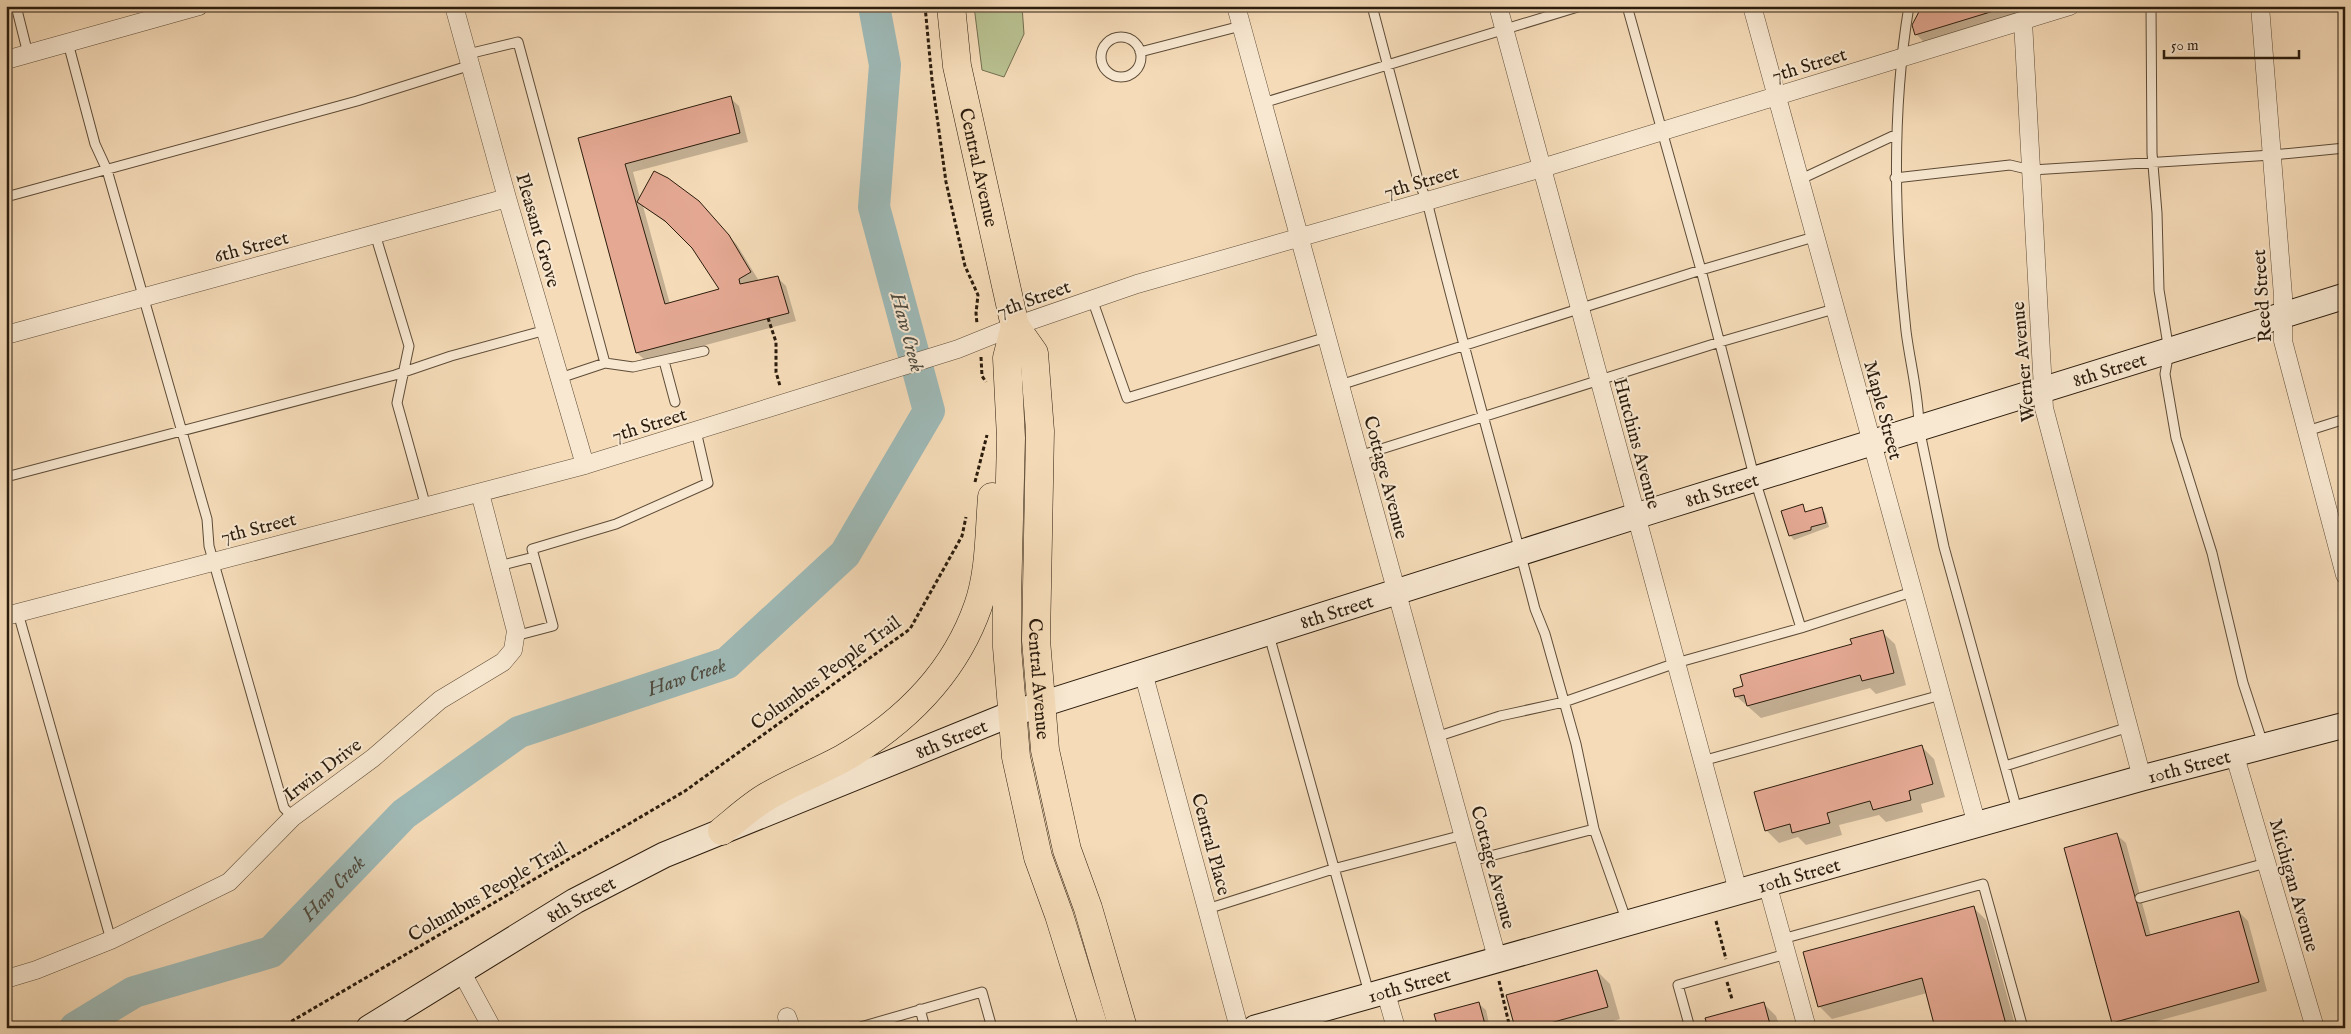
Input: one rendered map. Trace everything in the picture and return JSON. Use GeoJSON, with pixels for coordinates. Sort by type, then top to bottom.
{"type":"FeatureCollection","features":[{"type":"Feature","properties":{"kind":"main road","name":"Central Avenue"},"geometry":{"type":"LineString","coordinates":[[950,6],[957,66],[1015,326],[1034,353],[1040,431],[1036,640],[1045,750],[1067,850],[1088,908],[1123,1028]]}},
{"type":"Feature","properties":{"kind":"main road","name":"Central Avenue"},"geometry":{"type":"LineString","coordinates":[[1015,326],[1007,358],[999,435],[1011,714],[1021,787],[1038,857],[1059,916],[1094,1028]]}},
{"type":"Feature","properties":{"kind":"main road"},"geometry":{"type":"LineString","coordinates":[[722,831],[766,797],[843,758],[893,726],[930,692],[959,649],[978,605],[988,556],[993,471],[999,435]]}},
{"type":"Feature","properties":{"kind":"street"},"geometry":{"type":"LineString","coordinates":[[6,60],[68,42],[158,12],[199,6]]}},
{"type":"Feature","properties":{"kind":"street","name":"Pleasant Grove"},"geometry":{"type":"LineString","coordinates":[[454,6],[507,198],[585,465]]}},
{"type":"Feature","properties":{"kind":"street","name":"Hutchins Avenue"},"geometry":{"type":"LineString","coordinates":[[1498,6],[1738,891]]}},
{"type":"Feature","properties":{"kind":"street","name":"Maple Street"},"geometry":{"type":"LineString","coordinates":[[1752,6],[1976,825]]}},
{"type":"Feature","properties":{"kind":"street","name":"7th Street"},"geometry":{"type":"LineString","coordinates":[[12,614],[585,465],[808,398],[958,349],[1015,326],[1137,284],[1300,239],[1542,168],[2070,6]]}},
{"type":"Feature","properties":{"kind":"street","name":"Reed Street"},"geometry":{"type":"LineString","coordinates":[[2260,6],[2284,341],[2307,431],[2339,532],[2345,576]]}},
{"type":"Feature","properties":{"kind":"street","name":"Cottage Avenue"},"geometry":{"type":"LineString","coordinates":[[1239,12],[1498,970]]}},
{"type":"Feature","properties":{"kind":"street","name":"Werner Avenue"},"geometry":{"type":"LineString","coordinates":[[2023,20],[2044,408],[2142,778]]}},
{"type":"Feature","properties":{"kind":"street","name":"6th Street"},"geometry":{"type":"LineString","coordinates":[[6,335],[507,198]]}},
{"type":"Feature","properties":{"kind":"street","name":"8th Street"},"geometry":{"type":"LineString","coordinates":[[369,1028],[575,900],[664,855],[1011,714],[1636,516],[2345,296]]}},
{"type":"Feature","properties":{"kind":"street"},"geometry":{"type":"LineString","coordinates":[[480,493],[516,632],[515,636]]}},
{"type":"Feature","properties":{"kind":"street","name":"Irwin Drive"},"geometry":{"type":"LineString","coordinates":[[6,979],[36,970],[111,940],[230,882],[293,817],[372,758],[440,700],[503,662],[513,650],[515,636]]}},
{"type":"Feature","properties":{"kind":"street","name":"Central Place"},"geometry":{"type":"LineString","coordinates":[[1143,672],[1239,1028]]}},
{"type":"Feature","properties":{"kind":"street","name":"10th Street"},"geometry":{"type":"LineString","coordinates":[[1255,1028],[1377,993],[1498,970],[1627,922],[2142,778],[2345,725]]}},
{"type":"Feature","properties":{"kind":"street","name":"Michigan Avenue"},"geometry":{"type":"LineString","coordinates":[[2234,753],[2315,1028]]}},
{"type":"Feature","properties":{"kind":"street"},"geometry":{"type":"LineString","coordinates":[[1767,882],[1806,1028]]}},
{"type":"Feature","properties":{"kind":"street"},"geometry":{"type":"LineString","coordinates":[[461,970],[492,1028]]}},
{"type":"Feature","properties":{"kind":"street"},"geometry":{"type":"LineString","coordinates":[[1377,993],[1396,1028]]}},
{"type":"Feature","properties":{"kind":"lane"},"geometry":{"type":"LineString","coordinates":[[16,6],[28,54]]}},
{"type":"Feature","properties":{"kind":"lane"},"geometry":{"type":"LineString","coordinates":[[1372,6],[1418,180],[1427,202],[1463,346],[1485,417],[1520,553],[1564,702],[1587,791],[1594,829],[1627,922]]}},
{"type":"Feature","properties":{"kind":"lane"},"geometry":{"type":"LineString","coordinates":[[1263,103],[1582,6]]}},
{"type":"Feature","properties":{"kind":"lane"},"geometry":{"type":"LineString","coordinates":[[1628,6],[1661,132],[1701,270],[1755,480],[1801,628]]}},
{"type":"Feature","properties":{"kind":"lane"},"geometry":{"type":"LineString","coordinates":[[1909,6],[1900,58],[1895,178],[1906,331],[1919,414],[1919,428],[1944,547],[2018,813]]}},
{"type":"Feature","properties":{"kind":"lane"},"geometry":{"type":"LineString","coordinates":[[2152,6],[2152,153],[2160,290],[2169,351],[2166,374],[2176,438],[2212,553],[2243,683],[2263,746]]}},
{"type":"Feature","properties":{"kind":"lane"},"geometry":{"type":"LineString","coordinates":[[1140,52],[1239,12]]}},
{"type":"Feature","properties":{"kind":"lane"},"geometry":{"type":"LineString","coordinates":[[1115,38],[1127,38],[1137,46],[1140,52],[1139,65],[1130,75],[1123,77],[1110,74],[1102,64],[1102,51],[1109,41],[1115,38]]}},
{"type":"Feature","properties":{"kind":"lane"},"geometry":{"type":"LineString","coordinates":[[68,42],[95,144],[107,170],[207,519],[210,546],[284,808],[293,817]]}},
{"type":"Feature","properties":{"kind":"lane"},"geometry":{"type":"LineString","coordinates":[[6,196],[357,101],[518,42],[605,363]]}},
{"type":"Feature","properties":{"kind":"lane"},"geometry":{"type":"LineString","coordinates":[[1799,180],[1897,134]]}},
{"type":"Feature","properties":{"kind":"lane"},"geometry":{"type":"LineString","coordinates":[[1895,178],[2010,165],[2031,170],[2272,155],[2345,148]]}},
{"type":"Feature","properties":{"kind":"lane"},"geometry":{"type":"LineString","coordinates":[[375,234],[409,346],[397,403],[426,507]]}},
{"type":"Feature","properties":{"kind":"lane"},"geometry":{"type":"LineString","coordinates":[[1340,385],[1701,270],[1814,237]]}},
{"type":"Feature","properties":{"kind":"lane"},"geometry":{"type":"LineString","coordinates":[[1092,299],[1127,398],[1327,337]]}},
{"type":"Feature","properties":{"kind":"lane"},"geometry":{"type":"LineString","coordinates":[[1359,456],[1599,382],[1720,342],[1834,310]]}},
{"type":"Feature","properties":{"kind":"lane"},"geometry":{"type":"LineString","coordinates":[[6,477],[403,372],[451,356],[546,330]]}},
{"type":"Feature","properties":{"kind":"lane"},"geometry":{"type":"LineString","coordinates":[[560,378],[605,363],[633,367],[704,351]]}},
{"type":"Feature","properties":{"kind":"lane"},"geometry":{"type":"LineString","coordinates":[[664,361],[675,402]]}},
{"type":"Feature","properties":{"kind":"lane"},"geometry":{"type":"LineString","coordinates":[[2307,431],[2345,420]]}},
{"type":"Feature","properties":{"kind":"lane"},"geometry":{"type":"LineString","coordinates":[[515,636],[553,626],[532,549],[616,524],[708,483],[696,431]]}},
{"type":"Feature","properties":{"kind":"lane"},"geometry":{"type":"LineString","coordinates":[[499,566],[534,557]]}},
{"type":"Feature","properties":{"kind":"lane"},"geometry":{"type":"LineString","coordinates":[[1436,737],[1500,716],[1564,702],[1676,664],[1801,628],[1912,592]]}},
{"type":"Feature","properties":{"kind":"lane"},"geometry":{"type":"LineString","coordinates":[[12,614],[111,940]]}},
{"type":"Feature","properties":{"kind":"lane"},"geometry":{"type":"LineString","coordinates":[[1268,632],[1333,869],[1377,993]]}},
{"type":"Feature","properties":{"kind":"lane"},"geometry":{"type":"LineString","coordinates":[[1702,761],[1941,695]]}},
{"type":"Feature","properties":{"kind":"lane"},"geometry":{"type":"LineString","coordinates":[[2005,766],[2129,727]]}},
{"type":"Feature","properties":{"kind":"lane"},"geometry":{"type":"LineString","coordinates":[[1470,861],[1594,829]]}},
{"type":"Feature","properties":{"kind":"lane"},"geometry":{"type":"LineString","coordinates":[[1207,909],[1333,869],[1463,835]]}},
{"type":"Feature","properties":{"kind":"lane"},"geometry":{"type":"LineString","coordinates":[[2140,898],[2266,863]]}},
{"type":"Feature","properties":{"kind":"lane"},"geometry":{"type":"LineString","coordinates":[[1690,1028],[1678,985],[1784,947],[1983,884],[2023,1028]]}},
{"type":"Feature","properties":{"kind":"lane"},"geometry":{"type":"LineString","coordinates":[[858,1028],[982,992],[992,1028]]}},
{"type":"Feature","properties":{"kind":"lane"},"geometry":{"type":"LineString","coordinates":[[920,1009],[925,1028]]}},
{"type":"Feature","properties":{"kind":"path"},"geometry":{"type":"LineString","coordinates":[[925,6],[932,80],[946,182],[965,266],[978,295],[976,313],[982,376],[989,387]]}},
{"type":"Feature","properties":{"kind":"path"},"geometry":{"type":"LineString","coordinates":[[768,318],[776,342],[776,372],[780,386]]}},
{"type":"Feature","properties":{"kind":"path"},"geometry":{"type":"LineString","coordinates":[[974,489],[999,435]]}},
{"type":"Feature","properties":{"kind":"path","name":"Columbus People Trail"},"geometry":{"type":"LineString","coordinates":[[280,1028],[685,791],[910,629],[962,536],[969,508]]}},
{"type":"Feature","properties":{"kind":"path"},"geometry":{"type":"LineString","coordinates":[[1498,970],[1510,1028]]}},
{"type":"Feature","properties":{"kind":"green space"},"geometry":{"type":"Polygon","coordinates":[[[974,6],[1022,6],[1024,34],[1004,77],[982,70],[974,6]]]}},
{"type":"Feature","properties":{"kind":"building"},"geometry":{"type":"Polygon","coordinates":[[[1922,6],[2010,6],[1915,35],[1912,25],[1922,6]]]}},
{"type":"Feature","properties":{"kind":"building"},"geometry":{"type":"Polygon","coordinates":[[[731,96],[740,133],[625,164],[665,304],[719,289],[692,248],[665,221],[637,202],[654,171],[668,178],[699,201],[729,235],[751,272],[739,279],[740,284],[778,276],[789,313],[636,353],[578,138],[731,96]]]}},
{"type":"Feature","properties":{"kind":"building"},"geometry":{"type":"Polygon","coordinates":[[[1803,504],[1805,512],[1822,507],[1826,523],[1811,527],[1811,530],[1789,536],[1781,511],[1803,504]]]}},
{"type":"Feature","properties":{"kind":"building"},"geometry":{"type":"Polygon","coordinates":[[[1883,630],[1894,673],[1862,681],[1860,675],[1747,706],[1744,695],[1735,697],[1733,689],[1743,686],[1740,675],[1852,644],[1850,639],[1883,630]]]}},
{"type":"Feature","properties":{"kind":"building"},"geometry":{"type":"Polygon","coordinates":[[[1922,745],[1933,784],[1909,791],[1911,800],[1873,810],[1870,801],[1827,813],[1830,823],[1792,833],[1790,824],[1765,831],[1754,792],[1922,745]]]}},
{"type":"Feature","properties":{"kind":"building"},"geometry":{"type":"Polygon","coordinates":[[[2117,833],[2146,936],[2239,911],[2259,982],[2112,1023],[2064,848],[2117,833]]]}},
{"type":"Feature","properties":{"kind":"building"},"geometry":{"type":"Polygon","coordinates":[[[1974,906],[2007,1028],[1935,1028],[1922,978],[1818,1007],[1803,952],[1974,906]]]}},
{"type":"Feature","properties":{"kind":"building"},"geometry":{"type":"Polygon","coordinates":[[[1597,970],[1608,1007],[1532,1028],[1515,1028],[1506,995],[1597,970]]]}},
{"type":"Feature","properties":{"kind":"building"},"geometry":{"type":"Polygon","coordinates":[[[1479,1002],[1486,1028],[1438,1028],[1434,1014],[1479,1002]]]}},
{"type":"Feature","properties":{"kind":"building"},"geometry":{"type":"Polygon","coordinates":[[[1764,1002],[1771,1028],[1708,1028],[1705,1018],[1764,1002]]]}},
{"type":"Feature","properties":{"kind":"waterway","name":"Haw Creek"},"geometry":{"type":"LineString","coordinates":[[75,1028],[134,992],[271,952],[404,814],[519,732],[727,663],[845,554],[929,411],[874,207],[885,65],[874,6]]}}]}
